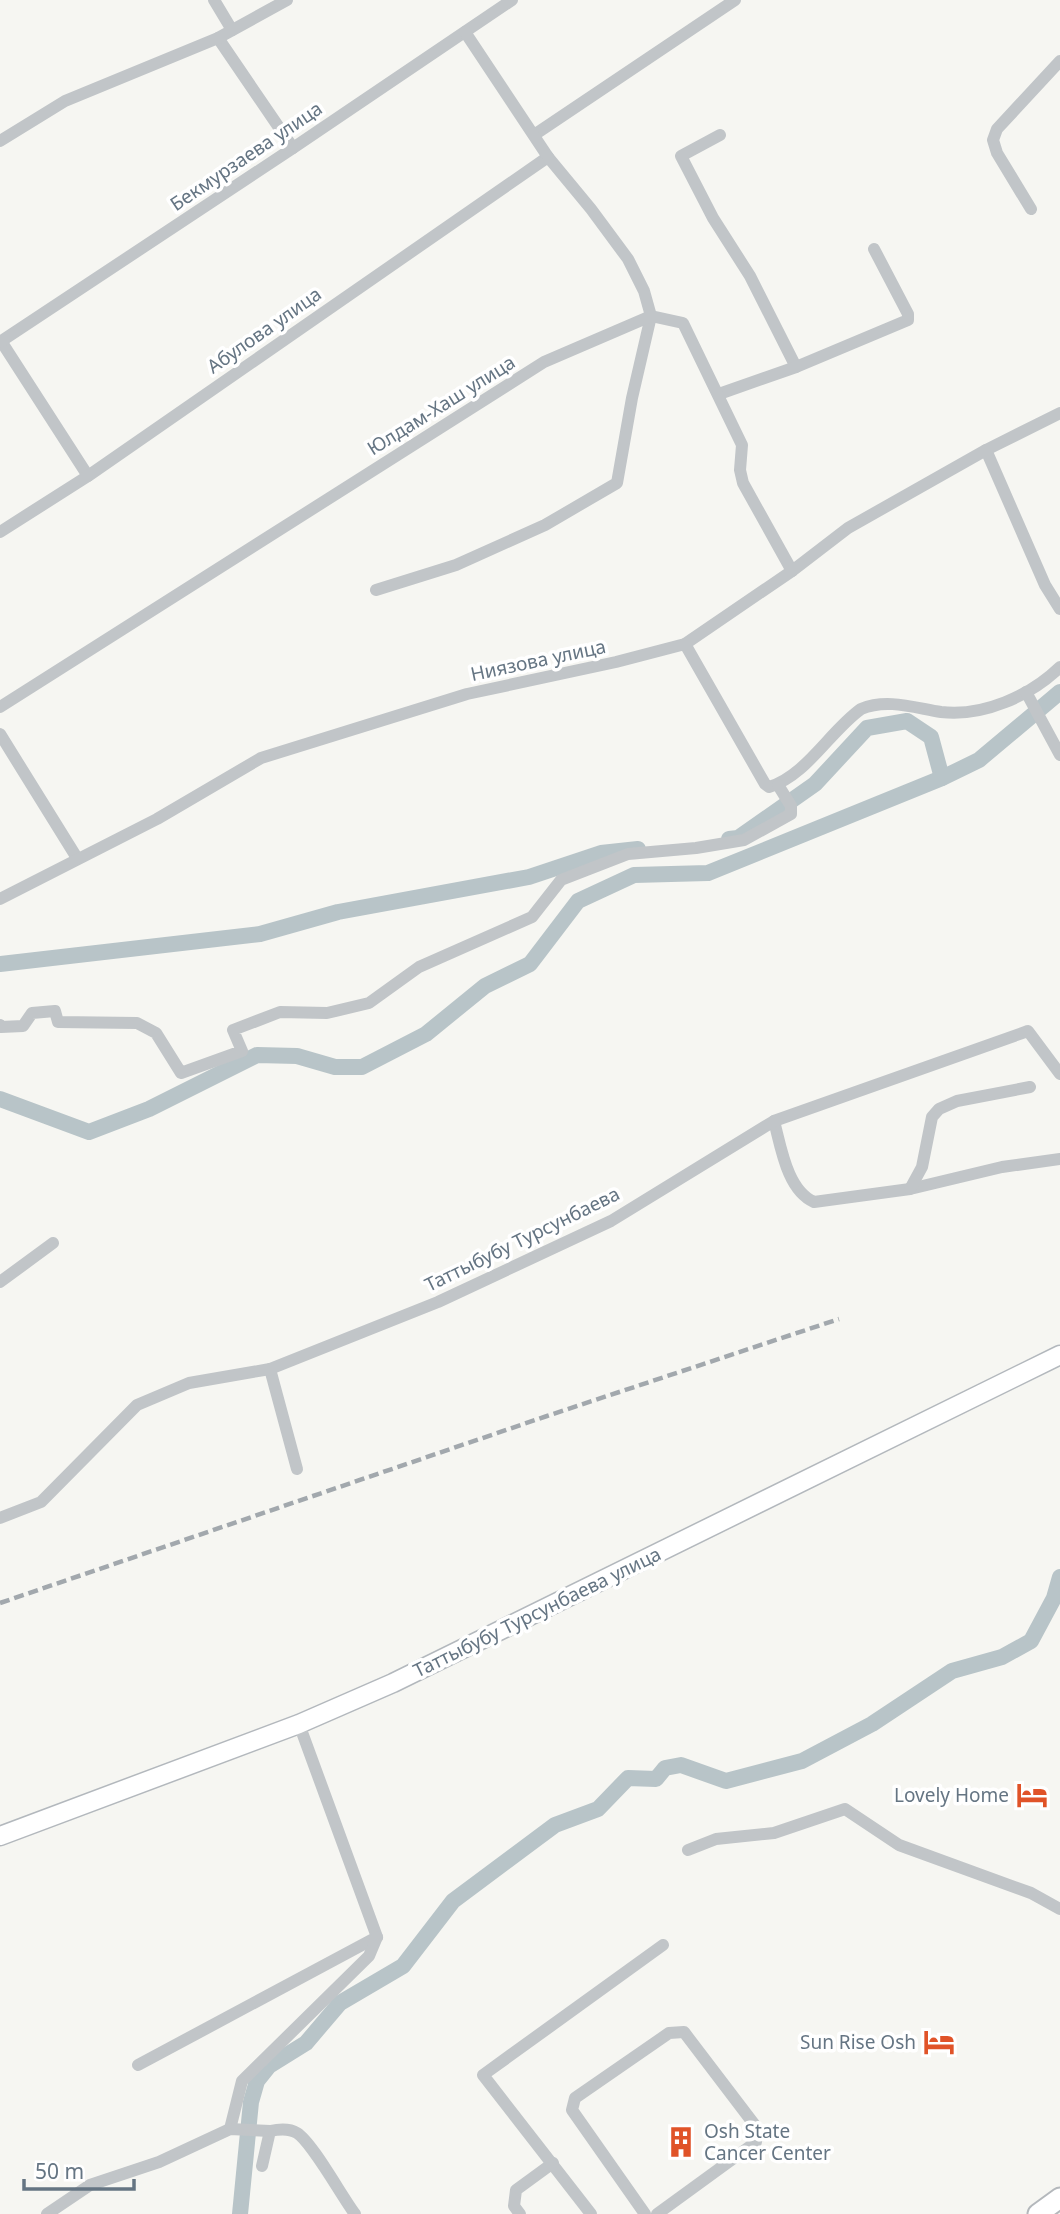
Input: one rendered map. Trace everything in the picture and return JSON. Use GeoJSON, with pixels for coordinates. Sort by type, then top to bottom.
{"type":"FeatureCollection","features":[{"type":"Feature","properties":{"kind":"main road"},"geometry":{"type":"LineString","coordinates":[[1038,2214],[1060,2198]]}},
{"type":"Feature","properties":{"kind":"street"},"geometry":{"type":"LineString","coordinates":[[214,0],[232,30]]}},
{"type":"Feature","properties":{"kind":"street"},"geometry":{"type":"LineString","coordinates":[[0,141],[65,101],[218,38],[287,0]]}},
{"type":"Feature","properties":{"kind":"street","name":"Бекмурзаева улица"},"geometry":{"type":"LineString","coordinates":[[0,341],[512,0]]}},
{"type":"Feature","properties":{"kind":"street"},"geometry":{"type":"LineString","coordinates":[[534,135],[736,0]]}},
{"type":"Feature","properties":{"kind":"street"},"geometry":{"type":"LineString","coordinates":[[376,590],[456,565],[545,525],[617,483],[632,398],[651,316],[644,291],[628,259],[548,157],[465,32]]}},
{"type":"Feature","properties":{"kind":"street"},"geometry":{"type":"LineString","coordinates":[[218,38],[293,148]]}},
{"type":"Feature","properties":{"kind":"street"},"geometry":{"type":"LineString","coordinates":[[1031,209],[997,153],[993,140],[997,129],[1060,61]]}},
{"type":"Feature","properties":{"kind":"street"},"geometry":{"type":"LineString","coordinates":[[720,135],[681,156],[713,218],[750,276],[796,368]]}},
{"type":"Feature","properties":{"kind":"street","name":"Абулова улица"},"geometry":{"type":"LineString","coordinates":[[0,532],[88,476],[548,157]]}},
{"type":"Feature","properties":{"kind":"street"},"geometry":{"type":"LineString","coordinates":[[719,394],[796,368],[908,320],[908,314],[874,249]]}},
{"type":"Feature","properties":{"kind":"street"},"geometry":{"type":"LineString","coordinates":[[651,316],[682,323],[742,445],[740,470],[743,483],[792,572]]}},
{"type":"Feature","properties":{"kind":"street","name":"Юлдам-Хаш улица"},"geometry":{"type":"LineString","coordinates":[[0,707],[544,362],[651,316]]}},
{"type":"Feature","properties":{"kind":"street"},"geometry":{"type":"LineString","coordinates":[[0,341],[88,476]]}},
{"type":"Feature","properties":{"kind":"street","name":"Ниязова улица"},"geometry":{"type":"LineString","coordinates":[[0,899],[157,819],[261,758],[467,694],[616,662],[685,644],[792,572],[848,528],[986,450],[1060,413]]}},
{"type":"Feature","properties":{"kind":"street"},"geometry":{"type":"LineString","coordinates":[[986,450],[1045,585],[1060,609]]}},
{"type":"Feature","properties":{"kind":"street"},"geometry":{"type":"LineString","coordinates":[[685,644],[769,788],[778,785],[807,761],[853,715],[871,705],[886,703],[963,713],[981,711],[1028,697],[1060,667]]}},
{"type":"Feature","properties":{"kind":"street"},"geometry":{"type":"LineString","coordinates":[[1028,697],[1060,755]]}},
{"type":"Feature","properties":{"kind":"street"},"geometry":{"type":"LineString","coordinates":[[0,734],[77,858]]}},
{"type":"Feature","properties":{"kind":"street"},"geometry":{"type":"LineString","coordinates":[[0,1025],[23,1026],[32,1013],[55,1011],[58,1022],[137,1023],[156,1032],[181,1073],[242,1051],[233,1030],[256,1021],[280,1013],[327,1013],[369,1003],[419,967],[533,917],[561,880],[628,855],[744,840],[791,814],[789,801],[778,785]]}},
{"type":"Feature","properties":{"kind":"street","name":"Таттыбубу Турсунбаева"},"geometry":{"type":"LineString","coordinates":[[0,1518],[41,1502],[137,1405],[189,1382],[270,1369],[438,1302],[611,1221],[774,1121],[1028,1031],[1060,1074]]}},
{"type":"Feature","properties":{"kind":"street"},"geometry":{"type":"LineString","coordinates":[[910,1189],[922,1167],[932,1117],[939,1109],[957,1101],[1030,1087]]}},
{"type":"Feature","properties":{"kind":"street"},"geometry":{"type":"LineString","coordinates":[[774,1121],[796,1188],[803,1198],[814,1202],[910,1189],[1002,1167],[1060,1159]]}},
{"type":"Feature","properties":{"kind":"street"},"geometry":{"type":"LineString","coordinates":[[0,1282],[53,1242]]}},
{"type":"Feature","properties":{"kind":"street","name":"Таттыбубу Турсунбаева улица"},"geometry":{"type":"LineString","coordinates":[[0,1836],[299,1724],[393,1683],[1060,1354]]}},
{"type":"Feature","properties":{"kind":"street"},"geometry":{"type":"LineString","coordinates":[[270,1369],[298,1469]]}},
{"type":"Feature","properties":{"kind":"street"},"geometry":{"type":"LineString","coordinates":[[234,2130],[242,2081],[369,1956],[377,1937],[299,1724]]}},
{"type":"Feature","properties":{"kind":"street"},"geometry":{"type":"LineString","coordinates":[[688,1850],[716,1839],[774,1833],[845,1810],[899,1844],[1031,1893],[1060,1909]]}},
{"type":"Feature","properties":{"kind":"street"},"geometry":{"type":"LineString","coordinates":[[138,2064],[377,1937]]}},
{"type":"Feature","properties":{"kind":"street"},"geometry":{"type":"LineString","coordinates":[[591,2214],[483,2075],[663,1945]]}},
{"type":"Feature","properties":{"kind":"street"},"geometry":{"type":"LineString","coordinates":[[645,2214],[572,2110],[575,2098],[669,2033],[684,2032],[757,2128],[755,2142],[657,2214]]}},
{"type":"Feature","properties":{"kind":"street"},"geometry":{"type":"LineString","coordinates":[[47,2214],[90,2185],[159,2162],[234,2130],[283,2129],[297,2133],[310,2145],[355,2214]]}},
{"type":"Feature","properties":{"kind":"street"},"geometry":{"type":"LineString","coordinates":[[262,2166],[264,2131]]}},
{"type":"Feature","properties":{"kind":"street"},"geometry":{"type":"LineString","coordinates":[[520,2214],[514,2206],[516,2190],[553,2163]]}},
{"type":"Feature","properties":{"kind":"waterway"},"geometry":{"type":"LineString","coordinates":[[0,1099],[89,1132],[149,1109],[257,1055],[297,1056],[335,1067],[362,1067],[426,1034],[485,986],[530,964],[578,901],[634,875],[708,873],[942,778],[979,760],[1060,692]]}},
{"type":"Feature","properties":{"kind":"waterway"},"geometry":{"type":"LineString","coordinates":[[729,839],[738,838],[815,784],[867,728],[907,721],[931,737],[942,778]]}},
{"type":"Feature","properties":{"kind":"waterway"},"geometry":{"type":"LineString","coordinates":[[0,964],[260,934],[338,912],[529,877],[601,853],[638,849]]}},
{"type":"Feature","properties":{"kind":"waterway"},"geometry":{"type":"LineString","coordinates":[[240,2214],[251,2102],[257,2081],[269,2066],[306,2043],[340,2003],[403,1966],[453,1901],[555,1825],[598,1809],[628,1778],[656,1779],[665,1768],[681,1765],[726,1781],[802,1761],[872,1724],[952,1671],[1002,1657],[1031,1641],[1054,1598],[1060,1577]]}},
{"type":"Feature","properties":{"kind":"railway"},"geometry":{"type":"LineString","coordinates":[[0,1603],[839,1319]]}},
{"type":"Feature","properties":{"kind":"place","name":"Lovely Home"},"geometry":{"type":"Point","coordinates":[1032,1795]}},
{"type":"Feature","properties":{"kind":"place","name":"Sun Rise Osh"},"geometry":{"type":"Point","coordinates":[939,2042]}},
{"type":"Feature","properties":{"kind":"place","name":"Osh State Cancer Center"},"geometry":{"type":"Point","coordinates":[681,2142]}}]}
